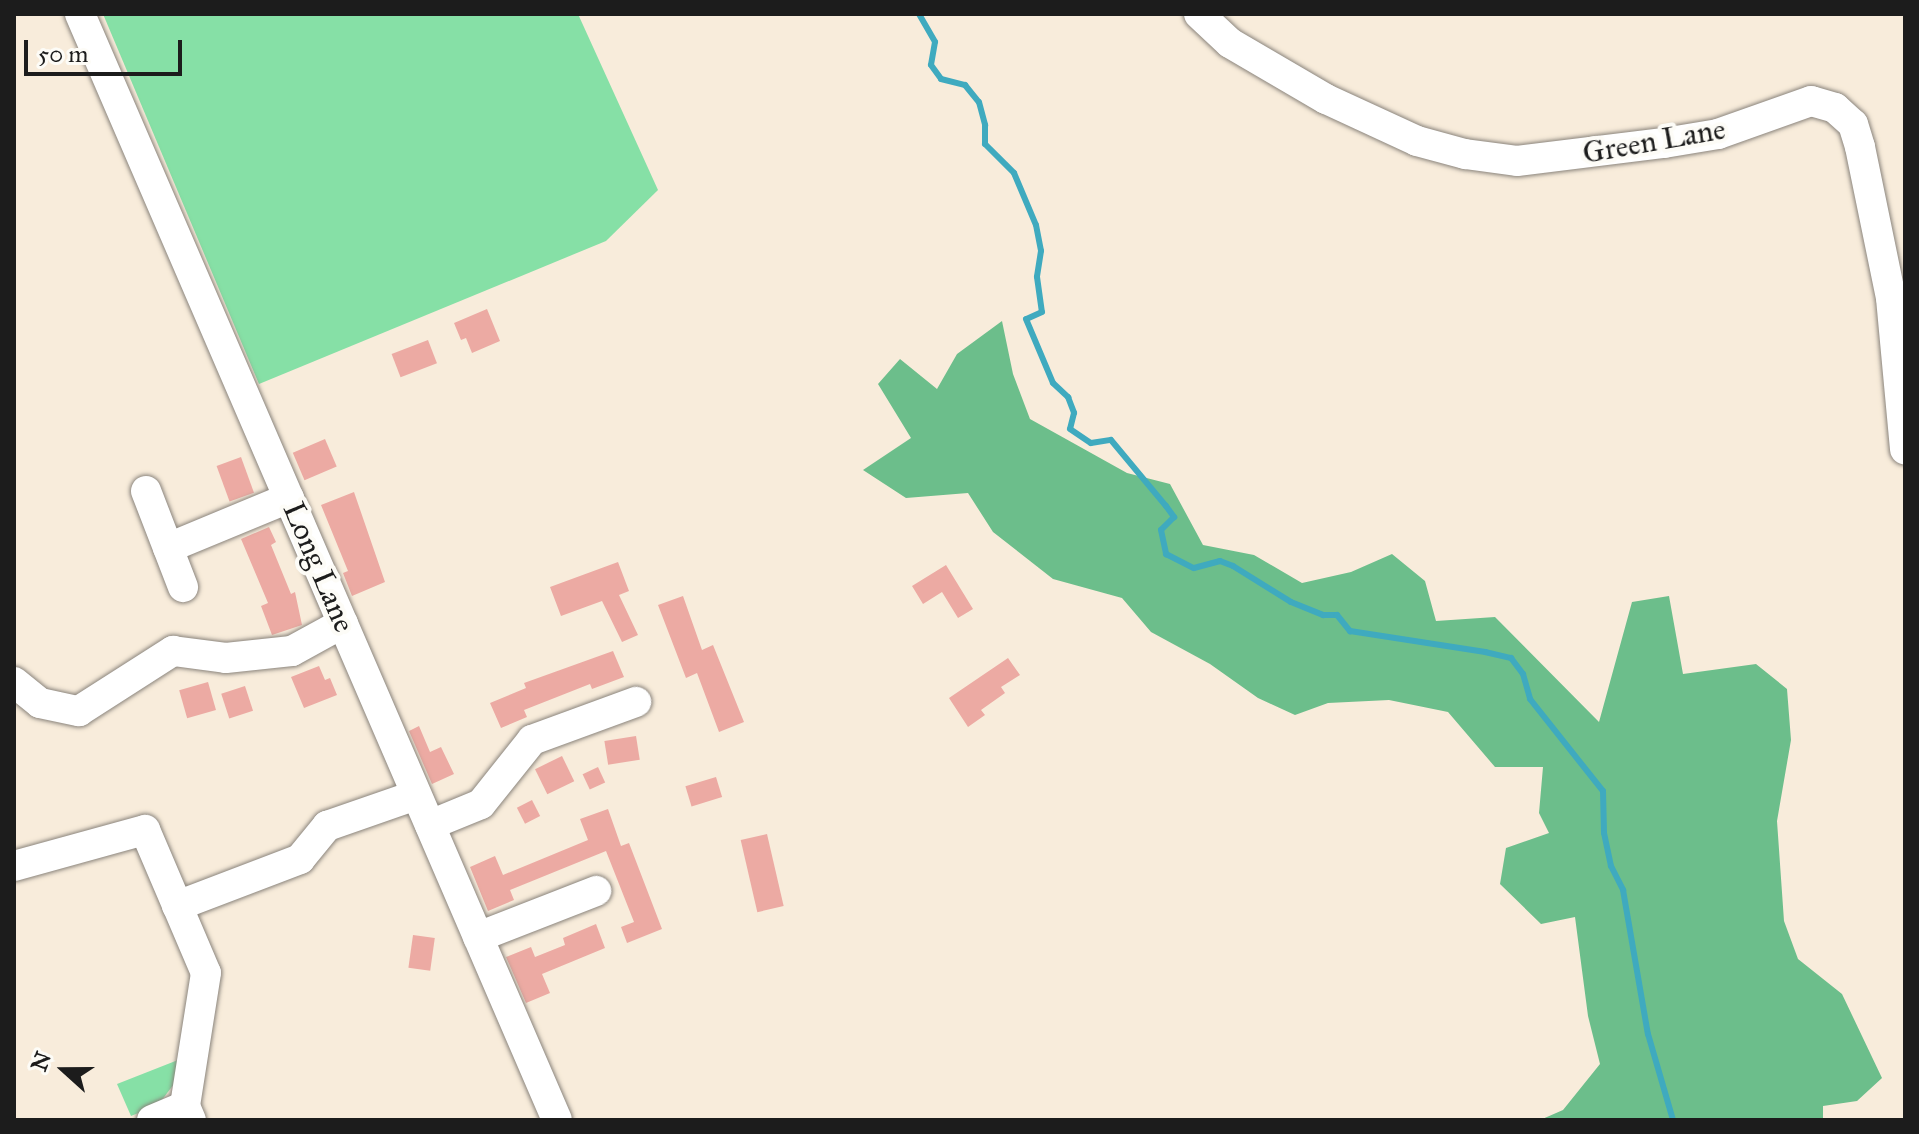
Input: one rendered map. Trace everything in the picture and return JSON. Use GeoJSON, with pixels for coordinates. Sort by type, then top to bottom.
{"type":"FeatureCollection","features":[{"type":"Feature","properties":{"kind":"street","name":"Long Lane"},"geometry":{"type":"LineString","coordinates":[[80,14],[557,1120]]}},
{"type":"Feature","properties":{"kind":"street","name":"Green Lane"},"geometry":{"type":"LineString","coordinates":[[1199,14],[1230,43],[1326,99],[1417,141],[1465,154],[1517,161],[1664,143],[1718,134],[1811,101],[1835,108],[1853,124],[1860,147],[1891,298],[1905,449]]}},
{"type":"Feature","properties":{"kind":"street"},"geometry":{"type":"LineString","coordinates":[[146,491],[183,587]]}},
{"type":"Feature","properties":{"kind":"street"},"geometry":{"type":"LineString","coordinates":[[168,548],[289,498]]}},
{"type":"Feature","properties":{"kind":"street"},"geometry":{"type":"LineString","coordinates":[[14,682],[40,703],[79,711],[173,651],[226,658],[292,651],[343,623]]}},
{"type":"Feature","properties":{"kind":"street"},"geometry":{"type":"LineString","coordinates":[[430,825],[481,804],[532,740],[636,702]]}},
{"type":"Feature","properties":{"kind":"street"},"geometry":{"type":"LineString","coordinates":[[177,906],[300,859],[327,826],[416,795]]}},
{"type":"Feature","properties":{"kind":"street"},"geometry":{"type":"LineString","coordinates":[[14,866],[145,830],[206,973],[188,1113],[152,1120]]}},
{"type":"Feature","properties":{"kind":"street"},"geometry":{"type":"LineString","coordinates":[[478,937],[596,891]]}},
{"type":"Feature","properties":{"kind":"green space"},"geometry":{"type":"Polygon","coordinates":[[[103,14],[578,14],[658,190],[606,241],[259,384],[103,14]]]}},
{"type":"Feature","properties":{"kind":"green space"},"geometry":{"type":"Polygon","coordinates":[[[1002,321],[1013,374],[1030,419],[1127,473],[1170,484],[1203,545],[1254,555],[1302,583],[1351,572],[1392,554],[1425,581],[1436,621],[1495,617],[1599,722],[1632,602],[1669,596],[1683,674],[1756,664],[1787,689],[1791,740],[1777,821],[1784,921],[1798,959],[1842,994],[1882,1078],[1857,1101],[1823,1106],[1823,1120],[1540,1120],[1563,1110],[1600,1064],[1588,1016],[1575,917],[1541,924],[1500,884],[1506,848],[1549,833],[1539,813],[1543,767],[1495,767],[1448,712],[1389,700],[1328,703],[1295,715],[1258,698],[1210,664],[1151,632],[1122,598],[1053,579],[993,532],[968,493],[906,498],[863,470],[911,438],[878,384],[900,359],[937,389],[957,354],[1002,321]]]}},
{"type":"Feature","properties":{"kind":"green space"},"geometry":{"type":"Polygon","coordinates":[[[178,1060],[174,1084],[158,1105],[131,1116],[117,1084],[178,1060]]]}},
{"type":"Feature","properties":{"kind":"building"},"geometry":{"type":"Polygon","coordinates":[[[487,309],[500,341],[472,353],[466,338],[461,340],[454,323],[487,309]]]}},
{"type":"Feature","properties":{"kind":"building"},"geometry":{"type":"Polygon","coordinates":[[[428,340],[437,363],[401,377],[392,354],[428,340]]]}},
{"type":"Feature","properties":{"kind":"building"},"geometry":{"type":"Polygon","coordinates":[[[325,439],[337,467],[305,480],[293,453],[325,439]]]}},
{"type":"Feature","properties":{"kind":"building"},"geometry":{"type":"Polygon","coordinates":[[[241,457],[254,493],[230,502],[217,466],[241,457]]]}},
{"type":"Feature","properties":{"kind":"building"},"geometry":{"type":"Polygon","coordinates":[[[354,492],[385,582],[352,596],[343,573],[348,571],[321,505],[354,492]]]}},
{"type":"Feature","properties":{"kind":"building"},"geometry":{"type":"Polygon","coordinates":[[[269,527],[276,542],[271,545],[291,594],[295,592],[302,625],[272,635],[261,606],[268,603],[241,539],[269,527]]]}},
{"type":"Feature","properties":{"kind":"building"},"geometry":{"type":"Polygon","coordinates":[[[618,562],[629,591],[619,595],[638,635],[622,642],[602,601],[561,616],[550,587],[618,562]]]}},
{"type":"Feature","properties":{"kind":"building"},"geometry":{"type":"Polygon","coordinates":[[[946,565],[973,609],[958,618],[942,592],[923,604],[912,586],[946,565]]]}},
{"type":"Feature","properties":{"kind":"building"},"geometry":{"type":"Polygon","coordinates":[[[683,596],[702,650],[713,645],[744,722],[719,732],[697,673],[686,678],[658,605],[683,596]]]}},
{"type":"Feature","properties":{"kind":"building"},"geometry":{"type":"Polygon","coordinates":[[[613,651],[624,677],[592,689],[590,684],[524,710],[527,717],[501,728],[490,703],[526,688],[524,683],[613,651]]]}},
{"type":"Feature","properties":{"kind":"building"},"geometry":{"type":"Polygon","coordinates":[[[1008,658],[1020,675],[1001,687],[1005,693],[981,710],[985,715],[968,727],[949,698],[1008,658]]]}},
{"type":"Feature","properties":{"kind":"building"},"geometry":{"type":"Polygon","coordinates":[[[319,666],[325,680],[330,678],[337,695],[304,708],[291,677],[319,666]]]}},
{"type":"Feature","properties":{"kind":"building"},"geometry":{"type":"Polygon","coordinates":[[[208,682],[216,710],[187,718],[179,690],[208,682]]]}},
{"type":"Feature","properties":{"kind":"building"},"geometry":{"type":"Polygon","coordinates":[[[245,686],[253,711],[229,718],[221,694],[245,686]]]}},
{"type":"Feature","properties":{"kind":"building"},"geometry":{"type":"Polygon","coordinates":[[[419,726],[430,752],[441,747],[454,774],[432,784],[409,731],[419,726]]]}},
{"type":"Feature","properties":{"kind":"building"},"geometry":{"type":"Polygon","coordinates":[[[636,736],[640,760],[608,765],[604,741],[636,736]]]}},
{"type":"Feature","properties":{"kind":"building"},"geometry":{"type":"Polygon","coordinates":[[[562,756],[574,781],[547,794],[535,769],[562,756]]]}},
{"type":"Feature","properties":{"kind":"building"},"geometry":{"type":"Polygon","coordinates":[[[598,767],[605,782],[590,790],[583,774],[598,767]]]}},
{"type":"Feature","properties":{"kind":"building"},"geometry":{"type":"Polygon","coordinates":[[[716,777],[722,797],[692,806],[685,786],[716,777]]]}},
{"type":"Feature","properties":{"kind":"building"},"geometry":{"type":"Polygon","coordinates":[[[532,800],[540,816],[525,824],[517,808],[532,800]]]}},
{"type":"Feature","properties":{"kind":"building"},"geometry":{"type":"Polygon","coordinates":[[[608,809],[621,846],[629,843],[662,929],[627,943],[621,927],[634,922],[606,851],[510,890],[514,900],[488,911],[470,867],[495,856],[503,875],[588,840],[580,819],[608,809]]]}},
{"type":"Feature","properties":{"kind":"building"},"geometry":{"type":"Polygon","coordinates":[[[767,834],[784,906],[757,912],[741,840],[767,834]]]}},
{"type":"Feature","properties":{"kind":"building"},"geometry":{"type":"Polygon","coordinates":[[[596,924],[605,948],[542,974],[550,993],[526,1003],[506,957],[531,947],[535,957],[565,945],[563,938],[596,924]]]}},
{"type":"Feature","properties":{"kind":"building"},"geometry":{"type":"Polygon","coordinates":[[[413,935],[435,938],[430,971],[408,968],[413,935]]]}},
{"type":"Feature","properties":{"kind":"waterway"},"geometry":{"type":"LineString","coordinates":[[919,14],[935,42],[931,65],[941,79],[965,85],[979,102],[985,125],[985,144],[1014,173],[1036,225],[1041,251],[1037,277],[1042,312],[1026,319],[1053,383],[1068,397],[1074,413],[1070,429],[1091,443],[1111,440],[1166,506],[1174,517],[1161,530],[1166,554],[1194,568],[1220,561],[1233,566],[1291,602],[1323,615],[1337,615],[1350,631],[1511,658],[1523,674],[1530,699],[1603,791],[1604,833],[1611,866],[1623,890],[1648,1034],[1673,1120]]}}]}
